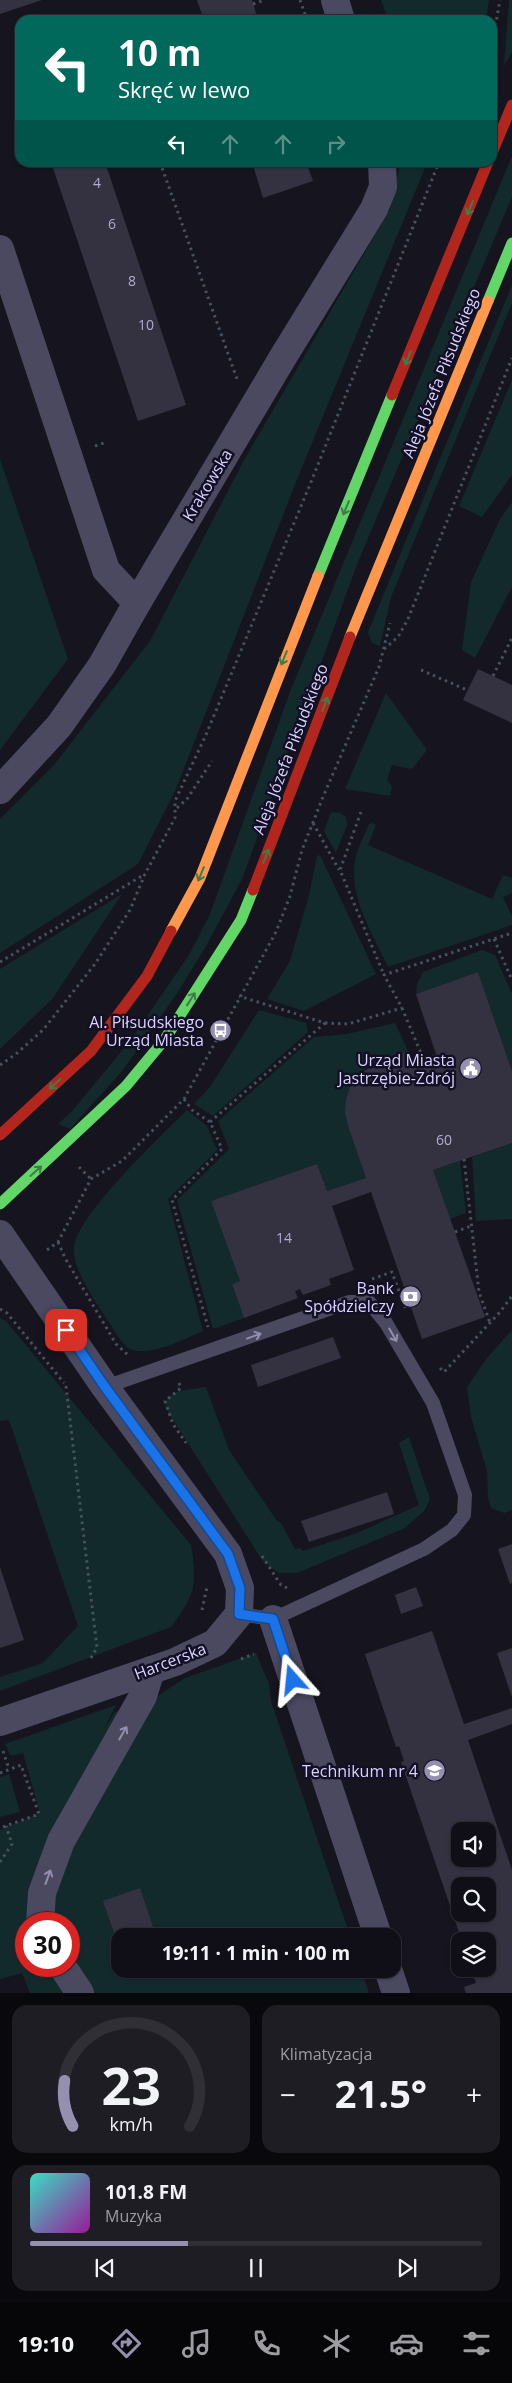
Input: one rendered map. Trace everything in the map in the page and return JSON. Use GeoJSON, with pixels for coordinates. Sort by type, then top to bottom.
{"type":"FeatureCollection","features":[{"type":"Feature","properties":{"kind":"main road"},"geometry":{"type":"LineString","coordinates":[[497,140],[512,105]]}},
{"type":"Feature","properties":{"kind":"main road"},"geometry":{"type":"LineString","coordinates":[[0,1135],[91,1051],[146,976],[200,878],[294,633],[486,167]]}},
{"type":"Feature","properties":{"kind":"main road","name":"Aleja Józefa Piłsudskiego"},"geometry":{"type":"LineString","coordinates":[[0,1204],[126,1086],[166,1040],[241,920],[345,650],[512,243]]}},
{"type":"Feature","properties":{"kind":"street"},"geometry":{"type":"LineString","coordinates":[[335,0],[340,15]]}},
{"type":"Feature","properties":{"kind":"street","name":"Krakowska"},"geometry":{"type":"LineString","coordinates":[[0,790],[59,726],[102,665],[137,603],[374,209],[383,187],[382,167]]}},
{"type":"Feature","properties":{"kind":"street"},"geometry":{"type":"LineString","coordinates":[[0,249],[106,570],[137,603]]}},
{"type":"Feature","properties":{"kind":"street"},"geometry":{"type":"LineString","coordinates":[[0,1234],[105,1387],[228,1554],[240,1588],[239,1614]]}},
{"type":"Feature","properties":{"kind":"street","name":"Harcerska"},"geometry":{"type":"LineString","coordinates":[[0,1734],[151,1670],[175,1662],[216,1643],[239,1614]]}},
{"type":"Feature","properties":{"kind":"street"},"geometry":{"type":"LineString","coordinates":[[273,1619],[375,1928]]}},
{"type":"Feature","properties":{"kind":"street"},"geometry":{"type":"LineString","coordinates":[[41,1912],[42,1893],[61,1842],[144,1696],[151,1670]]}},
{"type":"Feature","properties":{"kind":"street"},"geometry":{"type":"LineString","coordinates":[[69,1977],[80,1993]]}},
{"type":"Feature","properties":{"kind":"street"},"geometry":{"type":"LineString","coordinates":[[391,1978],[396,1993]]}},
{"type":"Feature","properties":{"kind":"lane"},"geometry":{"type":"LineString","coordinates":[[105,1387],[349,1302],[370,1302],[386,1323],[433,1403],[465,1495],[464,1515],[452,1530],[424,1548],[273,1619],[239,1614]]}},
{"type":"Feature","properties":{"kind":"path"},"geometry":{"type":"LineString","coordinates":[[253,4],[266,0]]}},
{"type":"Feature","properties":{"kind":"path"},"geometry":{"type":"LineString","coordinates":[[300,0],[305,15]]}},
{"type":"Feature","properties":{"kind":"path"},"geometry":{"type":"LineString","coordinates":[[497,17],[500,0]]}},
{"type":"Feature","properties":{"kind":"path"},"geometry":{"type":"LineString","coordinates":[[162,167],[238,382],[243,373]]}},
{"type":"Feature","properties":{"kind":"path"},"geometry":{"type":"LineString","coordinates":[[0,1065],[43,1030],[95,964],[130,910],[145,874],[174,818],[175,801],[205,737],[437,167]]}},
{"type":"Feature","properties":{"kind":"path"},"geometry":{"type":"LineString","coordinates":[[384,650],[398,637],[408,618],[512,358]]}},
{"type":"Feature","properties":{"kind":"path"},"geometry":{"type":"LineString","coordinates":[[91,447],[107,442]]}},
{"type":"Feature","properties":{"kind":"path"},"geometry":{"type":"LineString","coordinates":[[493,676],[512,638]]}},
{"type":"Feature","properties":{"kind":"path"},"geometry":{"type":"LineString","coordinates":[[421,670],[468,690]]}},
{"type":"Feature","properties":{"kind":"path"},"geometry":{"type":"LineString","coordinates":[[340,870],[361,812]]}},
{"type":"Feature","properties":{"kind":"path"},"geometry":{"type":"LineString","coordinates":[[313,823],[340,870],[384,975],[402,1008],[423,1058]]}},
{"type":"Feature","properties":{"kind":"path"},"geometry":{"type":"LineString","coordinates":[[0,962],[145,874]]}},
{"type":"Feature","properties":{"kind":"path"},"geometry":{"type":"LineString","coordinates":[[384,975],[512,932]]}},
{"type":"Feature","properties":{"kind":"path"},"geometry":{"type":"LineString","coordinates":[[494,939],[512,980]]}},
{"type":"Feature","properties":{"kind":"path"},"geometry":{"type":"LineString","coordinates":[[239,996],[325,1023],[348,1024],[402,1008]]}},
{"type":"Feature","properties":{"kind":"path"},"geometry":{"type":"LineString","coordinates":[[210,1122],[325,1023]]}},
{"type":"Feature","properties":{"kind":"path"},"geometry":{"type":"LineString","coordinates":[[184,1099],[192,1110],[210,1122],[222,1149],[172,1200],[210,1336]]}},
{"type":"Feature","properties":{"kind":"path"},"geometry":{"type":"LineString","coordinates":[[464,1159],[479,1292],[490,1323]]}},
{"type":"Feature","properties":{"kind":"path"},"geometry":{"type":"LineString","coordinates":[[77,1165],[91,1179]]}},
{"type":"Feature","properties":{"kind":"path"},"geometry":{"type":"LineString","coordinates":[[454,1232],[471,1226]]}},
{"type":"Feature","properties":{"kind":"path"},"geometry":{"type":"LineString","coordinates":[[0,1309],[7,1313],[72,1393]]}},
{"type":"Feature","properties":{"kind":"path"},"geometry":{"type":"LineString","coordinates":[[171,1364],[181,1388],[165,1401],[173,1424],[188,1447]]}},
{"type":"Feature","properties":{"kind":"path"},"geometry":{"type":"LineString","coordinates":[[66,1386],[97,1648],[87,1663]]}},
{"type":"Feature","properties":{"kind":"path"},"geometry":{"type":"LineString","coordinates":[[260,1554],[282,1585],[295,1591],[305,1589],[310,1601]]}},
{"type":"Feature","properties":{"kind":"path"},"geometry":{"type":"LineString","coordinates":[[202,1612],[208,1585]]}},
{"type":"Feature","properties":{"kind":"path"},"geometry":{"type":"LineString","coordinates":[[0,1734],[9,1769]]}},
{"type":"Feature","properties":{"kind":"path"},"geometry":{"type":"LineString","coordinates":[[0,1773],[21,1765],[39,1814],[0,1828]]}},
{"type":"Feature","properties":{"kind":"path"},"geometry":{"type":"LineString","coordinates":[[0,1862],[12,1844],[6,1826]]}},
{"type":"Feature","properties":{"kind":"green space"},"geometry":{"type":"Polygon","coordinates":[[[381,0],[489,0],[487,15],[386,15],[381,0]]]}},
{"type":"Feature","properties":{"kind":"green space"},"geometry":{"type":"Polygon","coordinates":[[[509,0],[512,0],[512,52],[504,66],[509,0]]]}},
{"type":"Feature","properties":{"kind":"green space"},"geometry":{"type":"Polygon","coordinates":[[[512,156],[512,197],[358,562],[242,879],[206,946],[178,992],[123,1070],[70,1129],[58,1124],[73,1110],[130,1041],[189,955],[210,914],[290,692],[512,156]]]}},
{"type":"Feature","properties":{"kind":"green space"},"geometry":{"type":"Polygon","coordinates":[[[399,167],[425,167],[296,482],[176,789],[138,864],[0,953],[0,819],[54,765],[150,641],[244,460],[390,209],[399,167]]]}},
{"type":"Feature","properties":{"kind":"green space"},"geometry":{"type":"Polygon","coordinates":[[[512,285],[512,303],[391,597],[380,646],[372,643],[368,632],[512,285]]]}},
{"type":"Feature","properties":{"kind":"green space"},"geometry":{"type":"Polygon","coordinates":[[[512,380],[512,475],[482,517],[459,506],[512,380]]]}},
{"type":"Feature","properties":{"kind":"green space"},"geometry":{"type":"Polygon","coordinates":[[[0,459],[68,659],[0,750],[0,459]]]}},
{"type":"Feature","properties":{"kind":"green space"},"geometry":{"type":"Polygon","coordinates":[[[512,502],[512,587],[475,658],[462,650],[471,582],[500,519],[512,502]]]}},
{"type":"Feature","properties":{"kind":"green space"},"geometry":{"type":"Polygon","coordinates":[[[386,693],[427,750],[412,769],[392,765],[387,780],[392,786],[390,796],[345,789],[386,693]]]}},
{"type":"Feature","properties":{"kind":"green space"},"geometry":{"type":"Polygon","coordinates":[[[331,812],[340,813],[346,817],[347,825],[336,853],[324,831],[331,812]]]}},
{"type":"Feature","properties":{"kind":"green space"},"geometry":{"type":"Polygon","coordinates":[[[369,824],[376,825],[368,845],[492,899],[503,875],[512,878],[512,893],[503,897],[512,916],[512,925],[388,967],[362,912],[355,882],[354,868],[357,853],[369,824]]]}},
{"type":"Feature","properties":{"kind":"green space"},"geometry":{"type":"Polygon","coordinates":[[[320,855],[376,974],[304,1011],[267,999],[290,961],[309,895],[317,856],[320,855]]]}},
{"type":"Feature","properties":{"kind":"green space"},"geometry":{"type":"Polygon","coordinates":[[[122,894],[53,998],[0,1049],[0,969],[122,894]]]}},
{"type":"Feature","properties":{"kind":"green space"},"geometry":{"type":"Polygon","coordinates":[[[482,950],[495,955],[512,994],[512,1071],[478,972],[416,994],[417,984],[423,972],[482,950]]]}},
{"type":"Feature","properties":{"kind":"green space"},"geometry":{"type":"Polygon","coordinates":[[[259,1010],[306,1023],[308,1032],[213,1116],[194,1104],[210,1087],[259,1010]]]}},
{"type":"Feature","properties":{"kind":"green space"},"geometry":{"type":"Polygon","coordinates":[[[395,1023],[408,1051],[369,1066],[358,1075],[345,1113],[366,1178],[327,1191],[317,1164],[211,1201],[240,1281],[232,1284],[244,1318],[213,1329],[177,1200],[229,1149],[218,1121],[314,1037],[347,1034],[395,1023]]]}},
{"type":"Feature","properties":{"kind":"green space"},"geometry":{"type":"Polygon","coordinates":[[[187,1110],[207,1126],[217,1150],[168,1199],[203,1331],[165,1347],[144,1351],[135,1350],[126,1346],[119,1338],[90,1294],[78,1269],[74,1247],[79,1233],[89,1216],[104,1196],[187,1110]]]}},
{"type":"Feature","properties":{"kind":"green space"},"geometry":{"type":"Polygon","coordinates":[[[512,1143],[512,1219],[476,1221],[472,1157],[512,1143]]]}},
{"type":"Feature","properties":{"kind":"green space"},"geometry":{"type":"Polygon","coordinates":[[[460,1161],[466,1213],[450,1219],[433,1170],[460,1161]]]}},
{"type":"Feature","properties":{"kind":"green space"},"geometry":{"type":"Polygon","coordinates":[[[0,1318],[6,1321],[191,1545],[194,1580],[193,1589],[186,1606],[171,1627],[0,1691],[0,1677],[43,1663],[78,1626],[9,1420],[0,1421],[0,1318]]]}},
{"type":"Feature","properties":{"kind":"green space"},"geometry":{"type":"Polygon","coordinates":[[[512,1330],[512,1510],[504,1513],[491,1508],[488,1497],[487,1471],[471,1417],[467,1387],[487,1358],[512,1330]]]}},
{"type":"Feature","properties":{"kind":"green space"},"geometry":{"type":"Polygon","coordinates":[[[206,1387],[229,1450],[277,1521],[281,1523],[295,1549],[300,1548],[303,1551],[357,1533],[419,1505],[399,1443],[409,1437],[430,1499],[425,1510],[405,1528],[297,1573],[278,1573],[262,1560],[165,1407],[168,1397],[179,1391],[206,1387]]]}},
{"type":"Feature","properties":{"kind":"green space"},"geometry":{"type":"Polygon","coordinates":[[[256,1653],[269,1684],[271,1701],[347,1928],[111,1928],[111,1978],[364,1978],[369,1993],[30,1993],[24,1977],[80,1977],[80,1912],[15,1912],[15,1975],[0,1979],[0,1830],[40,1813],[23,1753],[11,1756],[5,1744],[116,1705],[103,1731],[115,1712],[156,1697],[185,1678],[256,1653]]]}},
{"type":"Feature","properties":{"kind":"green space"},"geometry":{"type":"Polygon","coordinates":[[[9,1774],[20,1812],[0,1817],[0,1777],[9,1774]]]}},
{"type":"Feature","properties":{"kind":"building"},"geometry":{"type":"Polygon","coordinates":[[[0,0],[42,0],[0,14],[0,0]]]}},
{"type":"Feature","properties":{"kind":"building"},"geometry":{"type":"Polygon","coordinates":[[[197,0],[252,0],[256,15],[202,15],[197,0]]]}},
{"type":"Feature","properties":{"kind":"building"},"geometry":{"type":"Polygon","coordinates":[[[53,167],[107,167],[186,405],[138,421],[53,167]]]}},
{"type":"Feature","properties":{"kind":"building"},"geometry":{"type":"Polygon","coordinates":[[[254,167],[308,167],[313,181],[263,198],[254,167]]]}},
{"type":"Feature","properties":{"kind":"building"},"geometry":{"type":"Polygon","coordinates":[[[478,669],[512,685],[512,723],[463,700],[478,669]]]}},
{"type":"Feature","properties":{"kind":"building"},"geometry":{"type":"Polygon","coordinates":[[[478,972],[512,1071],[512,1143],[433,1170],[485,1317],[422,1339],[371,1192],[332,1206],[354,1270],[329,1279],[331,1285],[303,1295],[300,1289],[295,1291],[298,1298],[244,1318],[232,1284],[240,1281],[211,1201],[317,1164],[327,1191],[366,1178],[345,1113],[350,1087],[358,1075],[380,1061],[408,1051],[412,1063],[436,1054],[416,994],[478,972]]]}},
{"type":"Feature","properties":{"kind":"building"},"geometry":{"type":"Polygon","coordinates":[[[333,1337],[341,1358],[258,1387],[251,1365],[333,1337]]]}},
{"type":"Feature","properties":{"kind":"building"},"geometry":{"type":"Polygon","coordinates":[[[387,1492],[394,1514],[309,1542],[301,1521],[387,1492]]]}},
{"type":"Feature","properties":{"kind":"building"},"geometry":{"type":"Polygon","coordinates":[[[512,1544],[512,1583],[510,1584],[498,1549],[512,1544]]]}},
{"type":"Feature","properties":{"kind":"building"},"geometry":{"type":"Polygon","coordinates":[[[0,1567],[24,1640],[0,1648],[0,1567]]]}},
{"type":"Feature","properties":{"kind":"building"},"geometry":{"type":"Polygon","coordinates":[[[416,1587],[423,1606],[401,1614],[395,1595],[416,1587]]]}},
{"type":"Feature","properties":{"kind":"building"},"geometry":{"type":"Polygon","coordinates":[[[432,1631],[464,1724],[512,1708],[512,1724],[468,1740],[496,1822],[451,1822],[451,1867],[496,1867],[496,1823],[512,1870],[512,1993],[466,1993],[464,1987],[476,1983],[474,1977],[496,1977],[496,1932],[459,1932],[456,1922],[496,1922],[496,1877],[451,1877],[451,1909],[401,1762],[404,1761],[399,1746],[396,1747],[365,1654],[432,1631]]]}},
{"type":"Feature","properties":{"kind":"building"},"geometry":{"type":"Polygon","coordinates":[[[512,1648],[512,1697],[497,1653],[512,1648]]]}},
{"type":"Feature","properties":{"kind":"building"},"geometry":{"type":"Polygon","coordinates":[[[140,1888],[153,1928],[112,1928],[103,1901],[140,1888]]]}},
{"type":"Feature","properties":{"kind":"traffic: fast"},"geometry":{"type":"LineString","coordinates":[[488,301],[512,243]]}},
{"type":"Feature","properties":{"kind":"traffic: fast"},"geometry":{"type":"LineString","coordinates":[[318,576],[392,395]]}},
{"type":"Feature","properties":{"kind":"traffic: fast"},"geometry":{"type":"LineString","coordinates":[[0,1204],[126,1086],[165,1039],[241,920],[253,890]]}},
{"type":"Feature","properties":{"kind":"traffic: slow"},"geometry":{"type":"LineString","coordinates":[[350,637],[488,301]]}},
{"type":"Feature","properties":{"kind":"traffic: slow"},"geometry":{"type":"LineString","coordinates":[[171,931],[200,878],[318,576]]}},
{"type":"Feature","properties":{"kind":"traffic: jam"},"geometry":{"type":"LineString","coordinates":[[497,141],[512,105]]}},
{"type":"Feature","properties":{"kind":"traffic: jam"},"geometry":{"type":"LineString","coordinates":[[392,395],[486,167]]}},
{"type":"Feature","properties":{"kind":"traffic: jam"},"geometry":{"type":"LineString","coordinates":[[253,890],[350,637]]}},
{"type":"Feature","properties":{"kind":"traffic: jam"},"geometry":{"type":"LineString","coordinates":[[0,1135],[91,1051],[147,976],[171,931]]}},
{"type":"Feature","properties":{"kind":"place","name":"Al. Piłsudskiego Urząd Miasta"},"geometry":{"type":"Point","coordinates":[220,1031]}},
{"type":"Feature","properties":{"kind":"place","name":"Urząd Miasta Jastrzębie-Zdrój"},"geometry":{"type":"Point","coordinates":[471,1069]}},
{"type":"Feature","properties":{"kind":"place","name":"Bank Spółdzielczy"},"geometry":{"type":"Point","coordinates":[410,1297]}},
{"type":"Feature","properties":{"kind":"place","name":"Technikum nr 4"},"geometry":{"type":"Point","coordinates":[434,1771]}},
{"type":"Feature","properties":{"kind":"route"},"geometry":{"type":"LineString","coordinates":[[66,1330],[105,1387],[228,1554],[240,1588],[239,1614],[273,1619],[293,1680]]}}]}
